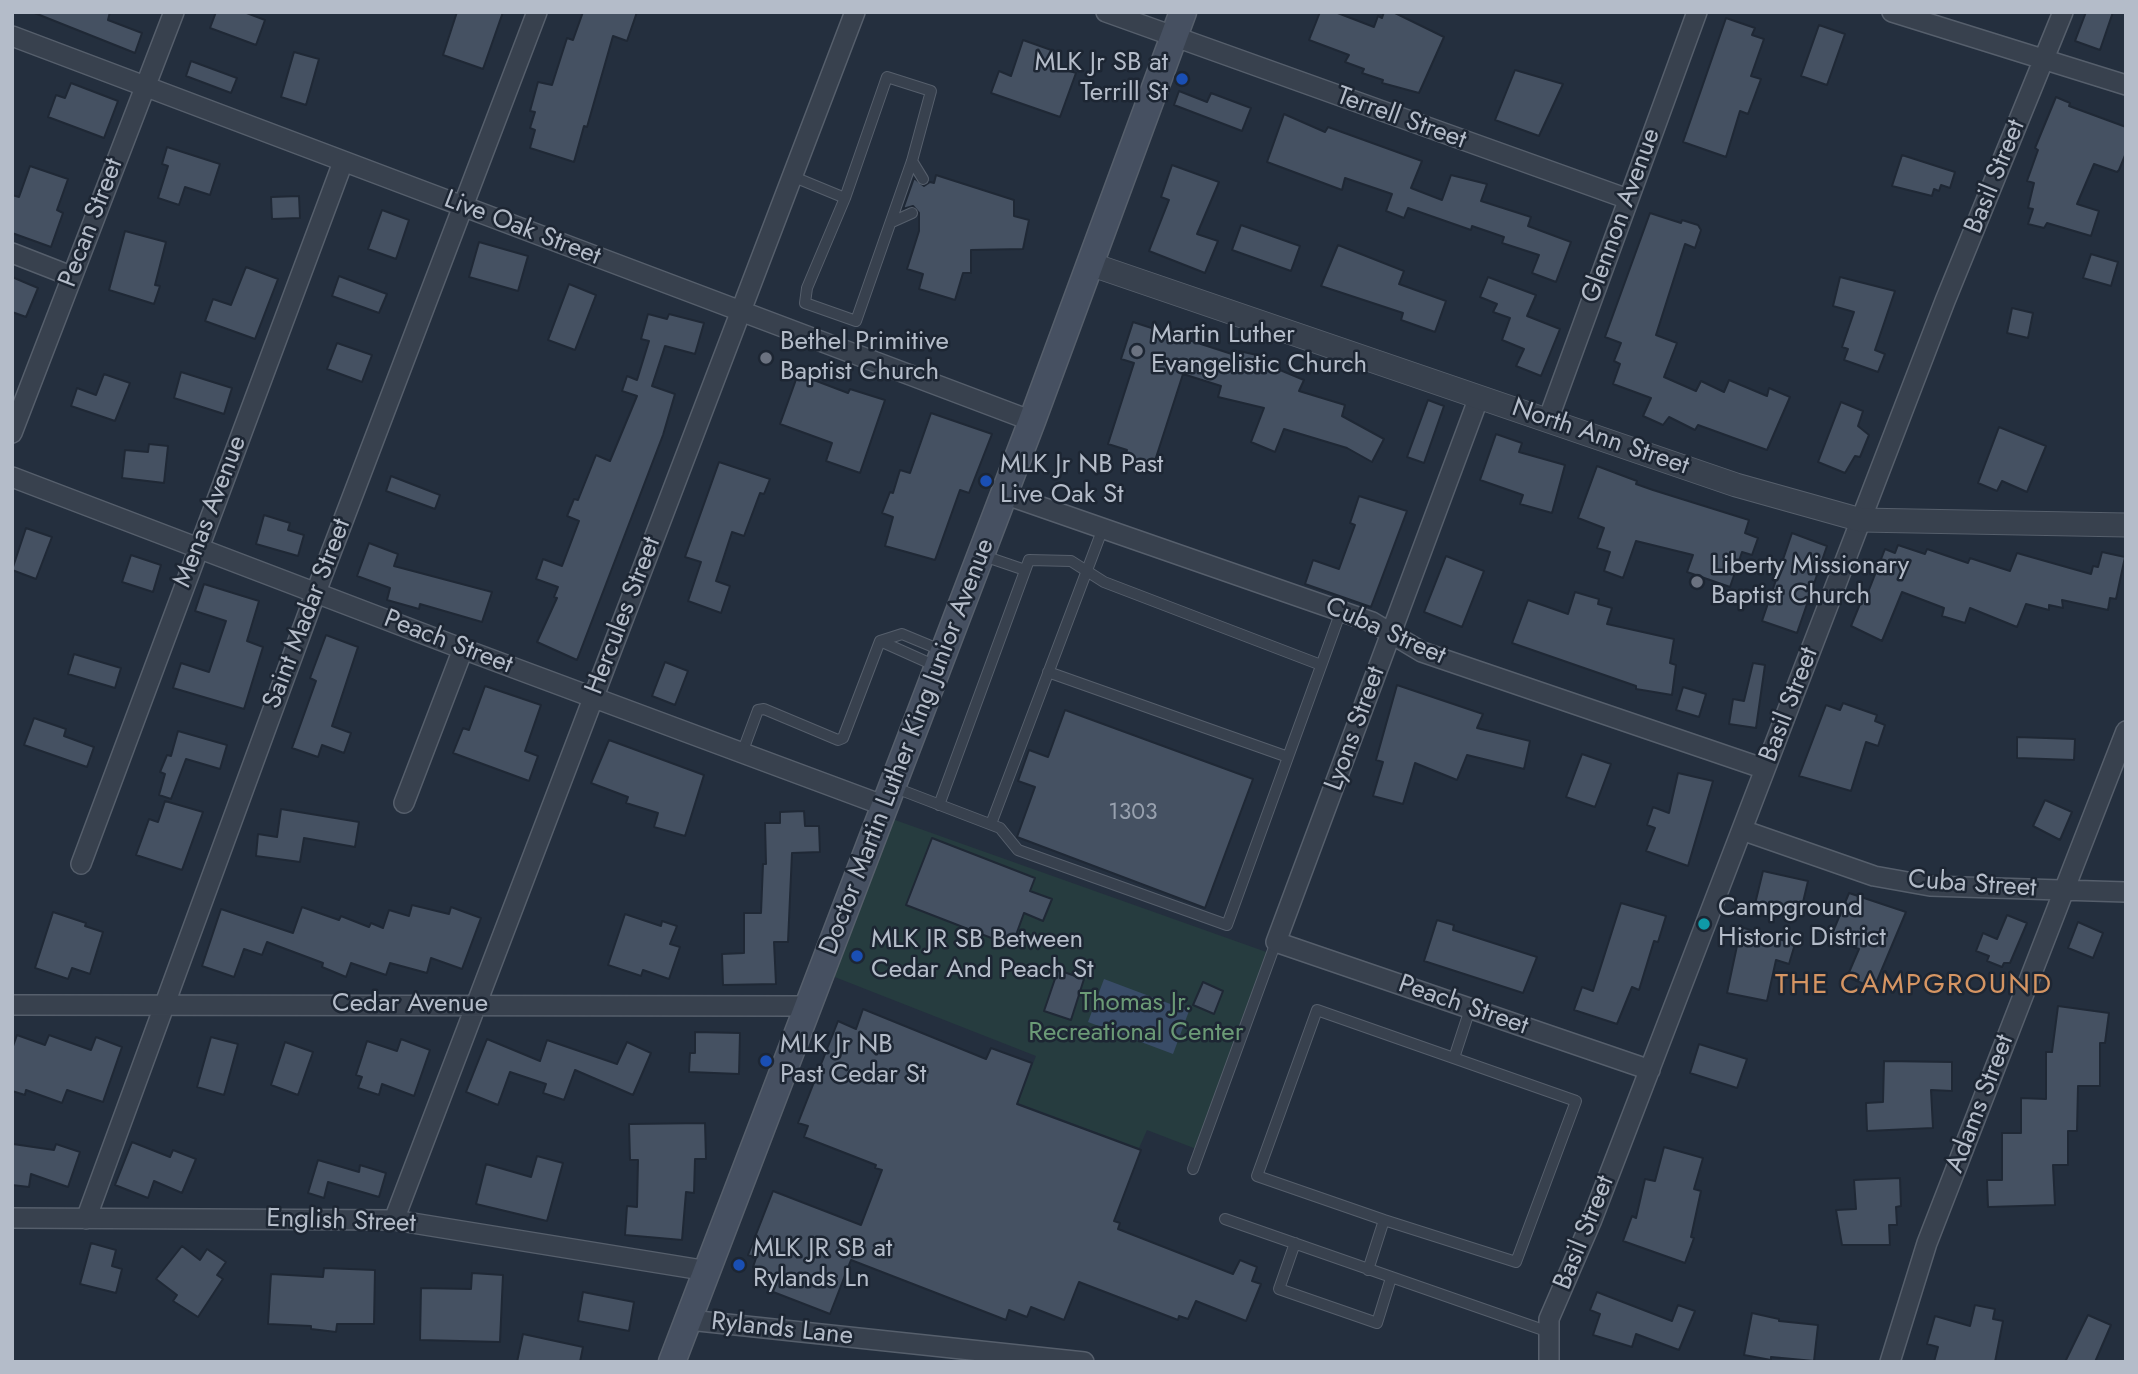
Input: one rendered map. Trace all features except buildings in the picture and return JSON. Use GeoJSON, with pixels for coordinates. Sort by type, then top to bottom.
{"type":"FeatureCollection","features":[{"type":"Feature","properties":{"kind":"main road","name":"Doctor Martin Luther King Junior Avenue"},"geometry":{"type":"LineString","coordinates":[[673,1362],[1032,421],[1183,12]]}},
{"type":"Feature","properties":{"kind":"street","name":"Pecan Street"},"geometry":{"type":"LineString","coordinates":[[12,433],[174,12]]}},
{"type":"Feature","properties":{"kind":"street","name":"Saint Madar Street"},"geometry":{"type":"LineString","coordinates":[[86,1219],[316,592],[537,12]]}},
{"type":"Feature","properties":{"kind":"street","name":"Hercules Street"},"geometry":{"type":"LineString","coordinates":[[394,1220],[592,698],[743,313],[855,12]]}},
{"type":"Feature","properties":{"kind":"street","name":"Terrell Street"},"geometry":{"type":"LineString","coordinates":[[1106,12],[1628,200]]}},
{"type":"Feature","properties":{"kind":"street","name":"Glennon Avenue"},"geometry":{"type":"LineString","coordinates":[[1548,420],[1697,12]]}},
{"type":"Feature","properties":{"kind":"street"},"geometry":{"type":"LineString","coordinates":[[1892,12],[2126,85]]}},
{"type":"Feature","properties":{"kind":"street","name":"Basil Street"},"geometry":{"type":"LineString","coordinates":[[1549,1362],[1549,1320],[1591,1222],[1945,301],[2063,12]]}},
{"type":"Feature","properties":{"kind":"street","name":"Live Oak Street"},"geometry":{"type":"LineString","coordinates":[[12,36],[1032,421]]}},
{"type":"Feature","properties":{"kind":"street","name":"Menas Avenue"},"geometry":{"type":"LineString","coordinates":[[81,864],[343,162]]}},
{"type":"Feature","properties":{"kind":"street"},"geometry":{"type":"LineString","coordinates":[[12,253],[71,276]]}},
{"type":"Feature","properties":{"kind":"street","name":"North Ann Street"},"geometry":{"type":"LineString","coordinates":[[1090,264],[1737,485],[1861,520],[2126,525]]}},
{"type":"Feature","properties":{"kind":"street","name":"Lyons Street"},"geometry":{"type":"LineString","coordinates":[[1276,943],[1479,397]]}},
{"type":"Feature","properties":{"kind":"street","name":"Peach Street"},"geometry":{"type":"LineString","coordinates":[[12,477],[742,753],[889,796]]}},
{"type":"Feature","properties":{"kind":"street","name":"Cuba Street"},"geometry":{"type":"LineString","coordinates":[[1004,494],[1372,622],[1422,652],[1765,769]]}},
{"type":"Feature","properties":{"kind":"street"},"geometry":{"type":"LineString","coordinates":[[404,803],[463,649]]}},
{"type":"Feature","properties":{"kind":"street","name":"Adams Street"},"geometry":{"type":"LineString","coordinates":[[1890,1362],[1927,1242],[2126,732]]}},
{"type":"Feature","properties":{"kind":"street","name":"Cuba Street"},"geometry":{"type":"LineString","coordinates":[[1742,830],[1874,876],[1930,886],[2126,892]]}},
{"type":"Feature","properties":{"kind":"street","name":"Peach Street"},"geometry":{"type":"LineString","coordinates":[[1276,943],[1650,1070]]}},
{"type":"Feature","properties":{"kind":"street","name":"Cedar Avenue"},"geometry":{"type":"LineString","coordinates":[[12,1005],[809,1006]]}},
{"type":"Feature","properties":{"kind":"street","name":"English Street"},"geometry":{"type":"LineString","coordinates":[[12,1218],[394,1220],[708,1271]]}},
{"type":"Feature","properties":{"kind":"street","name":"Rylands Lane"},"geometry":{"type":"LineString","coordinates":[[689,1320],[1084,1362]]}},
{"type":"Feature","properties":{"kind":"lane"},"geometry":{"type":"LineString","coordinates":[[887,77],[931,91],[912,161],[856,321],[806,303],[807,288],[845,198],[887,77]]}},
{"type":"Feature","properties":{"kind":"lane"},"geometry":{"type":"LineString","coordinates":[[912,161],[923,180]]}},
{"type":"Feature","properties":{"kind":"lane"},"geometry":{"type":"LineString","coordinates":[[794,177],[845,198]]}},
{"type":"Feature","properties":{"kind":"lane"},"geometry":{"type":"LineString","coordinates":[[892,222],[912,213]]}},
{"type":"Feature","properties":{"kind":"lane"},"geometry":{"type":"LineString","coordinates":[[991,824],[1103,528]]}},
{"type":"Feature","properties":{"kind":"lane"},"geometry":{"type":"LineString","coordinates":[[981,555],[1025,570]]}},
{"type":"Feature","properties":{"kind":"lane"},"geometry":{"type":"LineString","coordinates":[[939,804],[1029,560],[1046,558],[1071,561],[1104,582],[1321,665]]}},
{"type":"Feature","properties":{"kind":"lane"},"geometry":{"type":"LineString","coordinates":[[889,796],[939,804],[1000,828],[1018,850],[1227,925],[1341,611]]}},
{"type":"Feature","properties":{"kind":"lane"},"geometry":{"type":"LineString","coordinates":[[880,641],[902,634],[941,659]]}},
{"type":"Feature","properties":{"kind":"lane"},"geometry":{"type":"LineString","coordinates":[[880,641],[941,659]]}},
{"type":"Feature","properties":{"kind":"lane"},"geometry":{"type":"LineString","coordinates":[[742,753],[758,710],[764,709],[838,740],[843,738],[880,641]]}},
{"type":"Feature","properties":{"kind":"lane"},"geometry":{"type":"LineString","coordinates":[[1048,672],[1288,757]]}},
{"type":"Feature","properties":{"kind":"lane"},"geometry":{"type":"LineString","coordinates":[[1193,1169],[1276,943]]}},
{"type":"Feature","properties":{"kind":"lane"},"geometry":{"type":"LineString","coordinates":[[1454,1058],[1470,1009]]}},
{"type":"Feature","properties":{"kind":"lane"},"geometry":{"type":"LineString","coordinates":[[1317,1010],[1576,1101],[1516,1262],[1384,1220],[1257,1176],[1317,1010]]}},
{"type":"Feature","properties":{"kind":"lane"},"geometry":{"type":"LineString","coordinates":[[1225,1219],[1549,1332]]}},
{"type":"Feature","properties":{"kind":"lane"},"geometry":{"type":"LineString","coordinates":[[1368,1270],[1384,1220]]}},
{"type":"Feature","properties":{"kind":"lane"},"geometry":{"type":"LineString","coordinates":[[1295,1243],[1279,1289],[1377,1323],[1391,1278]]}},
{"type":"Feature","properties":{"kind":"green space","name":"Thomas Jr. Recreational Center"},"geometry":{"type":"Polygon","coordinates":[[[881,815],[1272,954],[1199,1150],[1147,1130],[1139,1148],[1018,1103],[1036,1056],[822,972],[881,815]]]}},
{"type":"Feature","properties":{"kind":"water"},"geometry":{"type":"Polygon","coordinates":[[[1104,979],[1189,1011],[1173,1054],[1088,1022],[1104,979]]]}},
{"type":"Feature","properties":{"kind":"place","name":"MLK Jr SB at Terrill St"},"geometry":{"type":"Point","coordinates":[1182,79]}},
{"type":"Feature","properties":{"kind":"place","name":"Martin Luther Evangelistic Church"},"geometry":{"type":"Point","coordinates":[1137,351]}},
{"type":"Feature","properties":{"kind":"place","name":"Bethel Primitive Baptist Church"},"geometry":{"type":"Point","coordinates":[766,358]}},
{"type":"Feature","properties":{"kind":"place","name":"MLK Jr NB Past Live Oak St"},"geometry":{"type":"Point","coordinates":[986,481]}},
{"type":"Feature","properties":{"kind":"place","name":"Liberty Missionary Baptist Church"},"geometry":{"type":"Point","coordinates":[1697,582]}},
{"type":"Feature","properties":{"kind":"place","name":"Campground Historic District"},"geometry":{"type":"Point","coordinates":[1704,924]}},
{"type":"Feature","properties":{"kind":"place","name":"MLK JR SB Between Cedar And Peach St"},"geometry":{"type":"Point","coordinates":[857,956]}},
{"type":"Feature","properties":{"kind":"place","name":"MLK Jr NB Past Cedar St"},"geometry":{"type":"Point","coordinates":[766,1061]}},
{"type":"Feature","properties":{"kind":"place","name":"MLK JR SB at Rylands Ln"},"geometry":{"type":"Point","coordinates":[739,1265]}},
{"type":"Feature","properties":{"kind":"district","name":"THE CAMPGROUND"},"geometry":{"type":"Point","coordinates":[1914,986]}}]}
